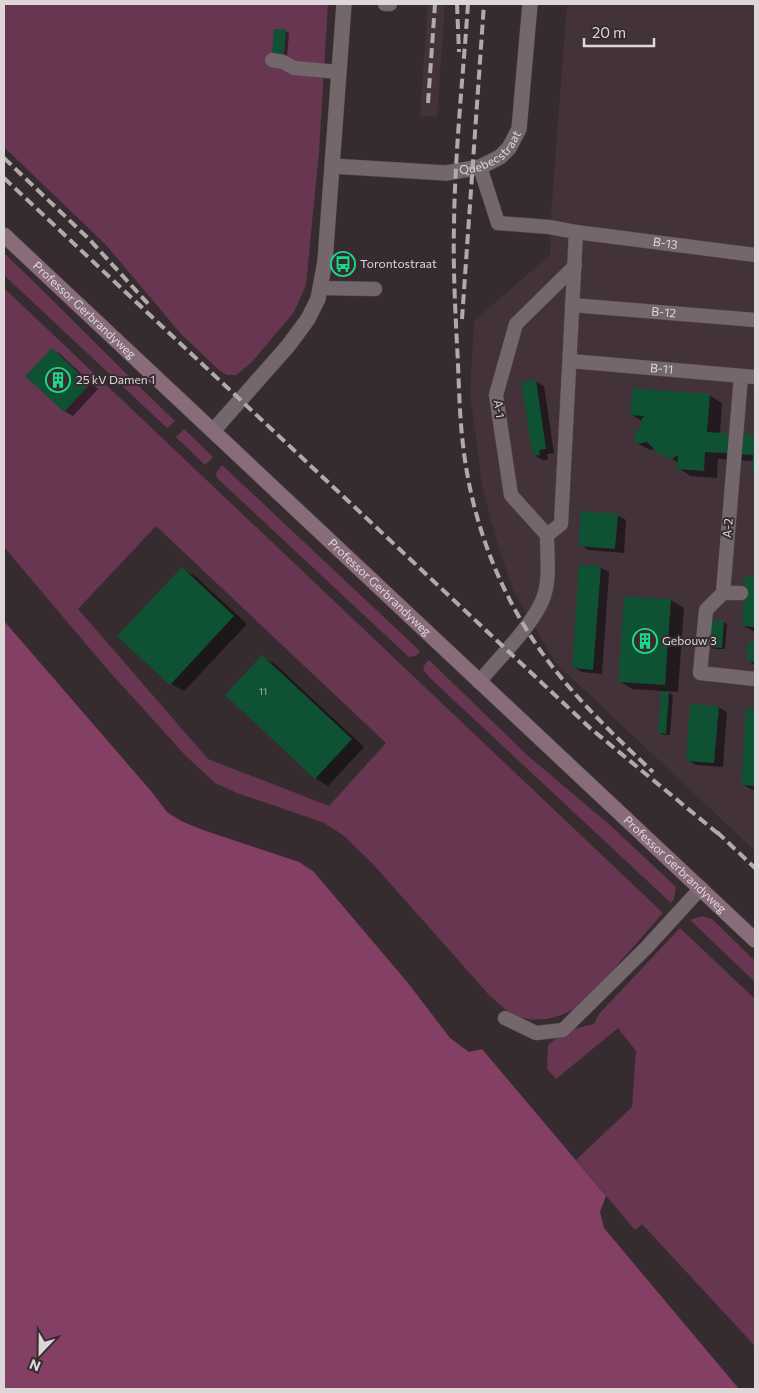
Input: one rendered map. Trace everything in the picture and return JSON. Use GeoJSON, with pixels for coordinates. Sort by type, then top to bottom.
{"type":"FeatureCollection","features":[{"type":"Feature","properties":{"kind":"street"},"geometry":{"type":"LineString","coordinates":[[213,431],[298,333],[314,310],[321,288],[325,261],[344,4]]}},
{"type":"Feature","properties":{"kind":"street","name":"Quebecstraat"},"geometry":{"type":"LineString","coordinates":[[332,166],[446,173],[480,167],[500,157],[509,148],[520,129],[530,4]]}},
{"type":"Feature","properties":{"kind":"street","name":"Professor Gerbrandyweg"},"geometry":{"type":"LineString","coordinates":[[4,235],[755,940]]}},
{"type":"Feature","properties":{"kind":"lane"},"geometry":{"type":"LineString","coordinates":[[385,4],[390,4]]}},
{"type":"Feature","properties":{"kind":"lane"},"geometry":{"type":"LineString","coordinates":[[272,60],[283,62],[294,68],[339,72]]}},
{"type":"Feature","properties":{"kind":"lane"},"geometry":{"type":"LineString","coordinates":[[479,682],[539,608],[546,586],[547,535],[561,524],[576,232],[549,227],[498,223],[480,167]]}},
{"type":"Feature","properties":{"kind":"lane","name":"B-13"},"geometry":{"type":"LineString","coordinates":[[576,232],[755,255]]}},
{"type":"Feature","properties":{"kind":"lane","name":"A-1"},"geometry":{"type":"LineString","coordinates":[[547,535],[511,495],[496,395],[516,324],[575,266]]}},
{"type":"Feature","properties":{"kind":"lane"},"geometry":{"type":"LineString","coordinates":[[321,288],[375,290]]}},
{"type":"Feature","properties":{"kind":"lane","name":"B-12"},"geometry":{"type":"LineString","coordinates":[[572,305],[755,320]]}},
{"type":"Feature","properties":{"kind":"lane","name":"B-11"},"geometry":{"type":"LineString","coordinates":[[570,361],[748,376]]}},
{"type":"Feature","properties":{"kind":"lane","name":"A-2"},"geometry":{"type":"LineString","coordinates":[[723,592],[748,376]]}},
{"type":"Feature","properties":{"kind":"lane"},"geometry":{"type":"LineString","coordinates":[[741,593],[723,592],[706,610],[700,673],[755,679]]}},
{"type":"Feature","properties":{"kind":"lane"},"geometry":{"type":"LineString","coordinates":[[505,1018],[536,1033],[563,1030],[646,948],[701,888]]}},
{"type":"Feature","properties":{"kind":"shaded area"},"geometry":{"type":"Polygon","coordinates":[[[4,4],[328,4],[319,152],[306,285],[294,312],[251,363],[236,375],[227,375],[220,371],[182,335],[106,245],[4,147],[4,4]]]}},
{"type":"Feature","properties":{"kind":"shaded area"},"geometry":{"type":"Polygon","coordinates":[[[428,4],[445,4],[437,117],[420,116],[428,4]]]}},
{"type":"Feature","properties":{"kind":"shaded area"},"geometry":{"type":"Polygon","coordinates":[[[567,4],[755,4],[755,851],[555,662],[514,592],[498,546],[482,486],[470,393],[474,321],[550,255],[551,215],[567,4]]]}},
{"type":"Feature","properties":{"kind":"shaded area"},"geometry":{"type":"Polygon","coordinates":[[[4,253],[175,421],[167,428],[4,275],[4,253]]]}},
{"type":"Feature","properties":{"kind":"shaded area"},"geometry":{"type":"Polygon","coordinates":[[[4,288],[663,913],[584,1003],[559,1016],[550,1018],[521,1018],[512,1014],[490,996],[373,864],[343,835],[322,822],[237,793],[215,783],[186,756],[108,670],[4,547],[4,288]],[[156,526],[78,609],[208,759],[329,806],[386,743],[156,526]]]}},
{"type":"Feature","properties":{"kind":"shaded area"},"geometry":{"type":"Polygon","coordinates":[[[184,429],[213,457],[205,465],[176,437],[184,429]]]}},
{"type":"Feature","properties":{"kind":"shaded area"},"geometry":{"type":"Polygon","coordinates":[[[222,465],[420,651],[416,656],[409,657],[217,478],[216,473],[222,465]]]}},
{"type":"Feature","properties":{"kind":"shaded area"},"geometry":{"type":"Polygon","coordinates":[[[4,621],[167,812],[181,821],[203,830],[299,862],[313,871],[408,983],[450,1038],[469,1052],[482,1049],[606,1196],[600,1212],[604,1228],[739,1389],[4,1389],[4,621]]]}},
{"type":"Feature","properties":{"kind":"shaded area"},"geometry":{"type":"Polygon","coordinates":[[[429,660],[527,755],[611,826],[676,887],[674,899],[671,903],[431,679],[423,670],[429,660]]]}},
{"type":"Feature","properties":{"kind":"shaded area"},"geometry":{"type":"Polygon","coordinates":[[[702,916],[712,919],[755,961],[755,982],[690,920],[702,916]]]}},
{"type":"Feature","properties":{"kind":"shaded area"},"geometry":{"type":"Polygon","coordinates":[[[680,928],[755,999],[755,1346],[642,1224],[635,1230],[576,1160],[632,1107],[636,1051],[618,1028],[556,1079],[547,1069],[548,1045],[566,1031],[594,1024],[599,1014],[680,928]]]}},
{"type":"Feature","properties":{"kind":"building"},"geometry":{"type":"Polygon","coordinates":[[[274,29],[286,29],[284,56],[272,55],[274,29]]]}},
{"type":"Feature","properties":{"kind":"building","name":"25 kV Damen 1"},"geometry":{"type":"Polygon","coordinates":[[[52,348],[90,384],[64,412],[25,376],[52,348]]]}},
{"type":"Feature","properties":{"kind":"building"},"geometry":{"type":"Polygon","coordinates":[[[536,380],[546,449],[539,450],[540,455],[533,456],[521,382],[536,380]]]}},
{"type":"Feature","properties":{"kind":"building"},"geometry":{"type":"Polygon","coordinates":[[[632,388],[710,394],[707,432],[755,435],[755,476],[752,475],[753,455],[705,452],[704,471],[677,469],[678,455],[672,459],[658,453],[647,442],[636,444],[634,431],[641,430],[640,422],[644,416],[630,415],[632,388]]]}},
{"type":"Feature","properties":{"kind":"building"},"geometry":{"type":"Polygon","coordinates":[[[581,511],[618,514],[615,549],[578,546],[581,511]]]}},
{"type":"Feature","properties":{"kind":"building"},"geometry":{"type":"Polygon","coordinates":[[[579,565],[601,566],[593,670],[572,668],[579,565]]]}},
{"type":"Feature","properties":{"kind":"building"},"geometry":{"type":"Polygon","coordinates":[[[182,567],[234,616],[170,685],[117,636],[182,567]]]}},
{"type":"Feature","properties":{"kind":"building"},"geometry":{"type":"Polygon","coordinates":[[[745,576],[755,577],[755,627],[742,626],[745,576]]]}},
{"type":"Feature","properties":{"kind":"building","name":"Gebouw 3"},"geometry":{"type":"Polygon","coordinates":[[[624,596],[671,599],[665,685],[618,682],[624,596]]]}},
{"type":"Feature","properties":{"kind":"building"},"geometry":{"type":"Polygon","coordinates":[[[711,620],[724,621],[722,648],[709,647],[711,620]]]}},
{"type":"Feature","properties":{"kind":"building"},"geometry":{"type":"Polygon","coordinates":[[[748,642],[755,642],[755,662],[747,662],[748,642]]]}},
{"type":"Feature","properties":{"kind":"building"},"geometry":{"type":"Polygon","coordinates":[[[262,655],[352,739],[315,779],[225,695],[262,655]]]}},
{"type":"Feature","properties":{"kind":"building"},"geometry":{"type":"Polygon","coordinates":[[[661,691],[669,692],[666,734],[658,733],[661,691]]]}},
{"type":"Feature","properties":{"kind":"building"},"geometry":{"type":"Polygon","coordinates":[[[690,704],[719,706],[714,763],[686,761],[690,704]]]}},
{"type":"Feature","properties":{"kind":"building"},"geometry":{"type":"Polygon","coordinates":[[[746,708],[755,709],[755,786],[741,785],[746,708]]]}},
{"type":"Feature","properties":{"kind":"railway"},"geometry":{"type":"LineString","coordinates":[[428,103],[435,4]]}},
{"type":"Feature","properties":{"kind":"railway"},"geometry":{"type":"LineString","coordinates":[[457,4],[459,52]]}},
{"type":"Feature","properties":{"kind":"railway"},"geometry":{"type":"LineString","coordinates":[[468,4],[459,114],[454,255],[463,445],[476,514],[500,580],[535,643],[582,702],[653,772]]}},
{"type":"Feature","properties":{"kind":"railway"},"geometry":{"type":"LineString","coordinates":[[462,319],[484,4]]}},
{"type":"Feature","properties":{"kind":"railway"},"geometry":{"type":"LineString","coordinates":[[4,158],[89,239],[151,307]]}},
{"type":"Feature","properties":{"kind":"railway"},"geometry":{"type":"LineString","coordinates":[[4,178],[590,728],[721,836]]}},
{"type":"Feature","properties":{"kind":"railway"},"geometry":{"type":"LineString","coordinates":[[717,832],[755,868]]}},
{"type":"Feature","properties":{"kind":"place","name":"Torontostraat"},"geometry":{"type":"Point","coordinates":[343,264]}},
{"type":"Feature","properties":{"kind":"place","name":"25 kV Damen 1"},"geometry":{"type":"Point","coordinates":[58,380]}},
{"type":"Feature","properties":{"kind":"place","name":"Gebouw 3"},"geometry":{"type":"Point","coordinates":[645,641]}}]}
